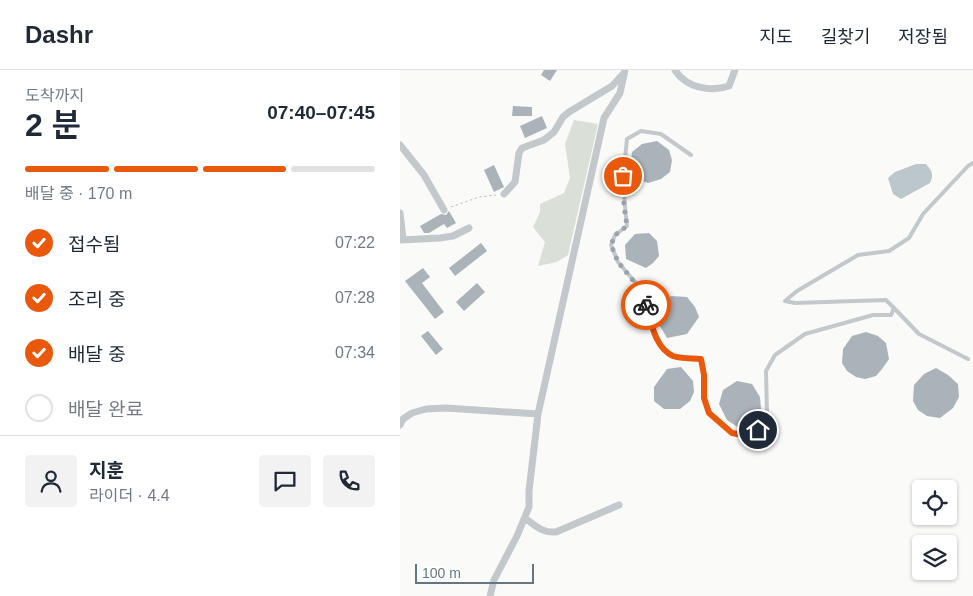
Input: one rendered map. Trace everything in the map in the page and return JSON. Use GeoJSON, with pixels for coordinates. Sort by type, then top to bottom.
{"type":"FeatureCollection","features":[{"type":"Feature","properties":{"kind":"street"},"geometry":{"type":"LineString","coordinates":[[675,70],[683,79],[690,83],[715,89],[729,86],[735,70]]}},
{"type":"Feature","properties":{"kind":"street"},"geometry":{"type":"LineString","coordinates":[[504,194],[514,182],[519,153],[522,148],[544,140],[554,132],[563,118],[570,112],[612,86],[625,71]]}},
{"type":"Feature","properties":{"kind":"street"},"geometry":{"type":"LineString","coordinates":[[490,596],[494,580],[529,507],[529,491],[538,414],[604,118],[620,93],[625,71]]}},
{"type":"Feature","properties":{"kind":"street"},"geometry":{"type":"LineString","coordinates":[[400,145],[424,175],[444,210]]}},
{"type":"Feature","properties":{"kind":"street"},"geometry":{"type":"LineString","coordinates":[[400,213],[402,239],[453,236],[469,228]]}},
{"type":"Feature","properties":{"kind":"street"},"geometry":{"type":"LineString","coordinates":[[400,425],[412,413],[426,409],[446,408],[538,414]]}},
{"type":"Feature","properties":{"kind":"street"},"geometry":{"type":"LineString","coordinates":[[525,518],[546,533],[556,532],[619,504]]}},
{"type":"Feature","properties":{"kind":"lane"},"geometry":{"type":"LineString","coordinates":[[691,155],[661,134],[641,131],[627,139],[623,166],[624,206],[627,226],[615,235],[611,245],[618,262],[640,289],[653,329],[662,347],[674,356],[701,359],[704,375],[704,398],[709,413],[720,425],[732,433],[748,436],[758,430],[767,414],[766,371],[775,355],[805,334],[873,315],[891,315],[894,308]]}},
{"type":"Feature","properties":{"kind":"lane"},"geometry":{"type":"LineString","coordinates":[[968,359],[919,334],[886,300],[795,303],[785,301],[797,291],[858,255],[889,251],[909,238],[923,214],[973,163]]}},
{"type":"Feature","properties":{"kind":"path"},"geometry":{"type":"LineString","coordinates":[[444,210],[479,197],[504,194]]}},
{"type":"Feature","properties":{"kind":"shaded area"},"geometry":{"type":"Polygon","coordinates":[[[574,120],[598,124],[568,255],[557,262],[538,266],[545,242],[533,227],[540,212],[540,204],[564,193],[570,178],[565,144],[574,120]]]}},
{"type":"Feature","properties":{"kind":"shaded area"},"geometry":{"type":"Polygon","coordinates":[[[916,164],[926,164],[930,169],[932,177],[930,183],[901,199],[893,194],[888,178],[895,172],[916,164]]]}},
{"type":"Feature","properties":{"kind":"building"},"geometry":{"type":"Polygon","coordinates":[[[544,70],[557,70],[550,81],[541,75],[544,70]]]}},
{"type":"Feature","properties":{"kind":"building"},"geometry":{"type":"Polygon","coordinates":[[[513,106],[532,107],[532,116],[512,116],[513,106]]]}},
{"type":"Feature","properties":{"kind":"building"},"geometry":{"type":"Polygon","coordinates":[[[542,116],[547,128],[525,138],[520,126],[542,116]]]}},
{"type":"Feature","properties":{"kind":"building"},"geometry":{"type":"Polygon","coordinates":[[[657,141],[669,150],[672,160],[670,172],[661,179],[648,183],[637,179],[630,168],[632,152],[642,144],[657,141]]]}},
{"type":"Feature","properties":{"kind":"building"},"geometry":{"type":"Polygon","coordinates":[[[494,165],[504,187],[494,192],[484,170],[494,165]]]}},
{"type":"Feature","properties":{"kind":"building"},"geometry":{"type":"Polygon","coordinates":[[[449,211],[456,223],[447,228],[444,224],[429,233],[424,233],[420,226],[441,214],[446,215],[449,211]]]}},
{"type":"Feature","properties":{"kind":"building"},"geometry":{"type":"Polygon","coordinates":[[[649,233],[657,241],[659,256],[646,268],[626,259],[625,245],[635,234],[649,233]]]}},
{"type":"Feature","properties":{"kind":"building"},"geometry":{"type":"Polygon","coordinates":[[[481,243],[487,251],[455,276],[449,268],[481,243]]]}},
{"type":"Feature","properties":{"kind":"building"},"geometry":{"type":"Polygon","coordinates":[[[423,268],[430,277],[422,283],[444,312],[435,319],[405,281],[423,268]]]}},
{"type":"Feature","properties":{"kind":"building"},"geometry":{"type":"Polygon","coordinates":[[[477,283],[485,292],[464,311],[456,302],[477,283]]]}},
{"type":"Feature","properties":{"kind":"building"},"geometry":{"type":"Polygon","coordinates":[[[671,296],[687,297],[695,307],[699,317],[687,334],[667,338],[654,310],[671,296]]]}},
{"type":"Feature","properties":{"kind":"building"},"geometry":{"type":"Polygon","coordinates":[[[428,331],[443,349],[436,355],[421,336],[428,331]]]}},
{"type":"Feature","properties":{"kind":"building"},"geometry":{"type":"Polygon","coordinates":[[[866,332],[878,336],[886,343],[889,359],[876,376],[865,379],[856,377],[847,371],[842,363],[843,349],[852,336],[866,332]]]}},
{"type":"Feature","properties":{"kind":"building"},"geometry":{"type":"Polygon","coordinates":[[[681,367],[693,381],[694,392],[690,401],[680,409],[664,409],[654,401],[654,387],[667,369],[681,367]]]}},
{"type":"Feature","properties":{"kind":"building"},"geometry":{"type":"Polygon","coordinates":[[[936,368],[958,384],[959,397],[953,408],[940,418],[927,416],[918,410],[913,401],[914,385],[924,374],[936,368]]]}},
{"type":"Feature","properties":{"kind":"building"},"geometry":{"type":"Polygon","coordinates":[[[737,381],[752,384],[760,397],[761,409],[751,420],[739,428],[727,420],[719,404],[723,390],[737,381]]]}},
{"type":"Feature","properties":{"kind":"way so far"},"geometry":{"type":"LineString","coordinates":[[623,176],[627,226],[615,235],[611,245],[618,262],[640,289],[646,305]]}},
{"type":"Feature","properties":{"kind":"route"},"geometry":{"type":"LineString","coordinates":[[646,305],[653,329],[662,347],[674,356],[701,359],[704,375],[704,398],[709,413],[720,425],[732,433],[748,436],[758,430]]}}]}
